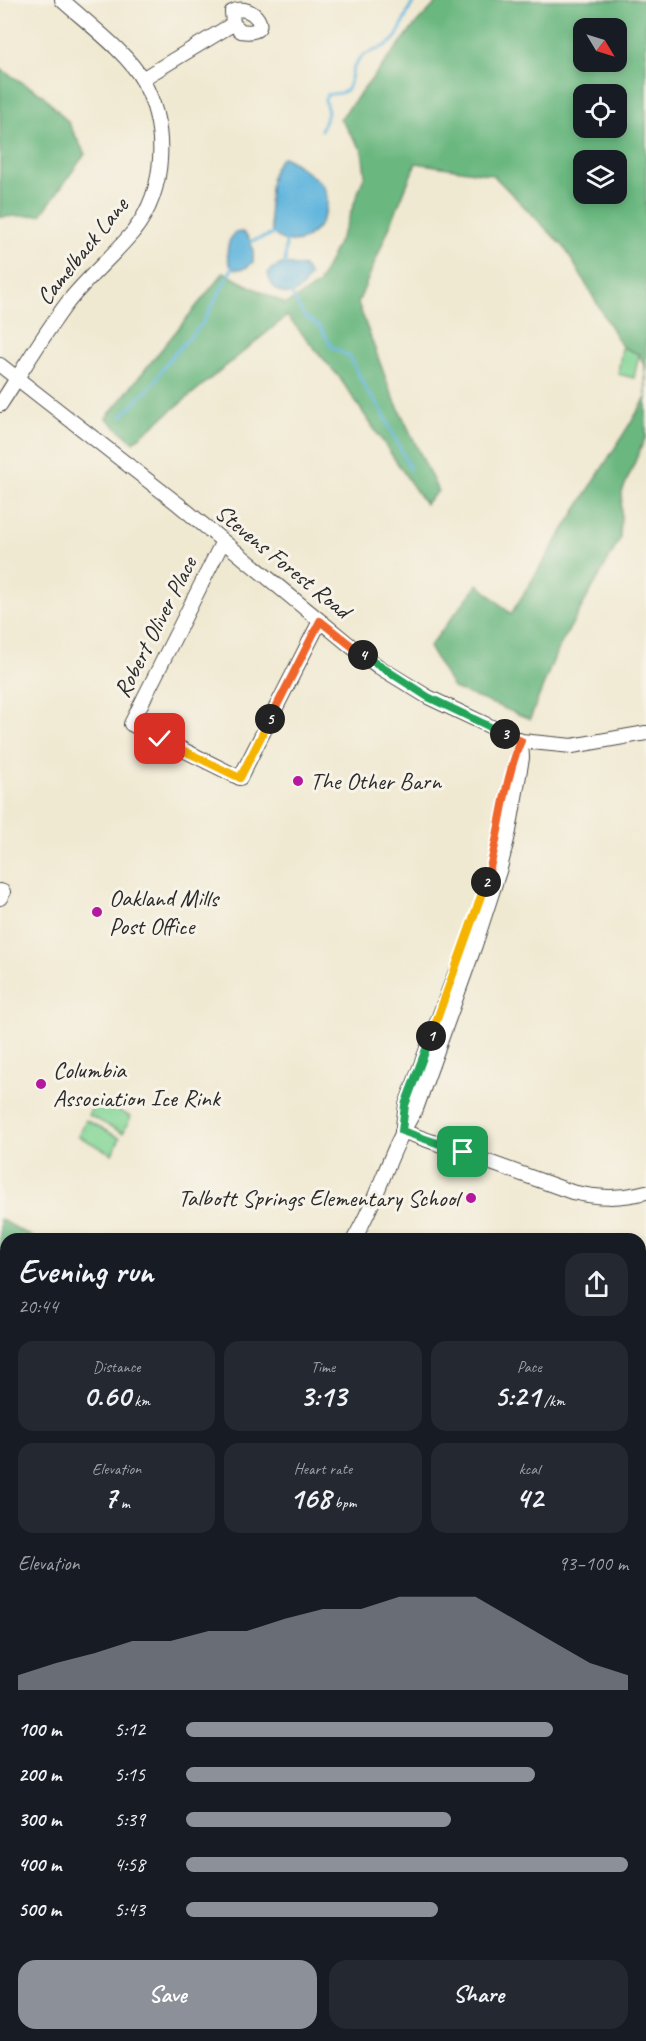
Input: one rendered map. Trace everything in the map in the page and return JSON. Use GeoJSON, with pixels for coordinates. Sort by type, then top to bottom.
{"type":"FeatureCollection","features":[{"type":"Feature","properties":{"kind":"street","name":"Camelback Lane"},"geometry":{"type":"LineString","coordinates":[[0,405],[56,318],[80,288],[134,230],[151,200],[159,170],[161,144],[158,120],[153,102],[142,79],[118,51],[62,0]]}},
{"type":"Feature","properties":{"kind":"street"},"geometry":{"type":"LineString","coordinates":[[142,79],[233,24]]}},
{"type":"Feature","properties":{"kind":"street","name":"Stevens Forest Road"},"geometry":{"type":"LineString","coordinates":[[0,365],[55,406],[320,621],[379,667],[403,682],[457,712],[521,741],[572,746],[646,733]]}},
{"type":"Feature","properties":{"kind":"street","name":"Stevens Forest Road"},"geometry":{"type":"LineString","coordinates":[[0,371],[17,379]]}},
{"type":"Feature","properties":{"kind":"street","name":"Robert Oliver Place"},"geometry":{"type":"LineString","coordinates":[[223,541],[131,724],[240,778],[320,621]]}},
{"type":"Feature","properties":{"kind":"street"},"geometry":{"type":"LineString","coordinates":[[357,1233],[378,1195],[402,1131],[405,1105],[460,959],[485,884],[500,829],[514,758],[521,741]]}},
{"type":"Feature","properties":{"kind":"street"},"geometry":{"type":"LineString","coordinates":[[402,1131],[572,1192],[596,1197],[632,1196],[646,1192]]}},
{"type":"Feature","properties":{"kind":"green space"},"geometry":{"type":"Polygon","coordinates":[[[439,0],[646,0],[646,396],[645,368],[639,354],[622,347],[565,248],[493,175],[416,163],[358,303],[390,390],[438,491],[425,504],[339,377],[287,316],[133,442],[106,418],[224,272],[286,304],[318,285],[345,228],[365,174],[362,150],[340,119],[414,26],[439,0]]]}},
{"type":"Feature","properties":{"kind":"green space"},"geometry":{"type":"Polygon","coordinates":[[[0,69],[43,95],[68,122],[85,154],[41,215],[0,217],[0,69]]]}},
{"type":"Feature","properties":{"kind":"green space"},"geometry":{"type":"Polygon","coordinates":[[[622,347],[639,354],[634,378],[618,374],[622,347]]]}},
{"type":"Feature","properties":{"kind":"green space"},"geometry":{"type":"Polygon","coordinates":[[[646,398],[646,436],[622,492],[620,539],[557,651],[530,719],[453,688],[429,647],[478,584],[511,614],[646,398]]]}},
{"type":"Feature","properties":{"kind":"green space"},"geometry":{"type":"Polygon","coordinates":[[[97,1099],[131,1117],[123,1133],[88,1115],[97,1099]]]}},
{"type":"Feature","properties":{"kind":"green space"},"geometry":{"type":"Polygon","coordinates":[[[86,1120],[120,1138],[112,1154],[78,1136],[86,1120]]]}},
{"type":"Feature","properties":{"kind":"green space"},"geometry":{"type":"Polygon","coordinates":[[[0,1219],[25,1233],[0,1233],[0,1219]]]}},
{"type":"Feature","properties":{"kind":"water"},"geometry":{"type":"Polygon","coordinates":[[[283,157],[317,180],[324,188],[327,199],[326,210],[321,222],[305,239],[294,242],[283,240],[272,232],[269,204],[271,182],[277,163],[283,157]]]}},
{"type":"Feature","properties":{"kind":"water"},"geometry":{"type":"Polygon","coordinates":[[[242,232],[252,245],[253,262],[244,268],[232,268],[227,255],[228,246],[234,233],[242,232]]]}},
{"type":"Feature","properties":{"kind":"water"},"geometry":{"type":"Polygon","coordinates":[[[282,264],[304,267],[310,275],[296,292],[285,294],[280,292],[269,279],[268,273],[271,269],[282,264]]]}},
{"type":"Feature","properties":{"kind":"waterway"},"geometry":{"type":"LineString","coordinates":[[321,130],[328,113],[325,100],[327,95],[345,91],[359,60],[364,55],[393,41],[416,0]]}},
{"type":"Feature","properties":{"kind":"waterway"},"geometry":{"type":"LineString","coordinates":[[249,242],[277,233]]}},
{"type":"Feature","properties":{"kind":"waterway"},"geometry":{"type":"LineString","coordinates":[[285,267],[286,237]]}},
{"type":"Feature","properties":{"kind":"waterway"},"geometry":{"type":"LineString","coordinates":[[122,416],[154,383],[170,358],[203,323],[234,265]]}},
{"type":"Feature","properties":{"kind":"waterway"},"geometry":{"type":"LineString","coordinates":[[290,291],[304,316],[320,327],[332,347],[350,357],[368,393],[379,405],[410,469]]}},
{"type":"Feature","properties":{"kind":"place","name":"The Other Barn"},"geometry":{"type":"Point","coordinates":[298,781]}},
{"type":"Feature","properties":{"kind":"place","name":"Oakland Mills Post Office"},"geometry":{"type":"Point","coordinates":[97,912]}},
{"type":"Feature","properties":{"kind":"place","name":"Columbia Association Ice Rink"},"geometry":{"type":"Point","coordinates":[41,1084]}},
{"type":"Feature","properties":{"kind":"place","name":"Talbott Springs Elementary School"},"geometry":{"type":"Point","coordinates":[471,1198]}},
{"type":"Feature","properties":{"kind":"route"},"geometry":{"type":"LineString","coordinates":[[160,739],[240,778],[320,621],[379,667],[428,697],[521,741],[514,758],[500,829],[482,894],[457,968],[405,1105],[402,1131],[463,1152]]}}]}
